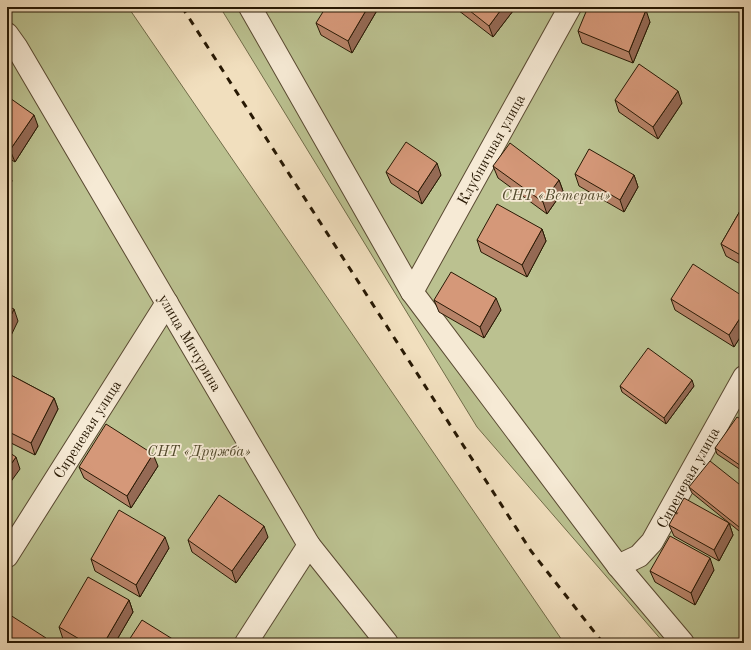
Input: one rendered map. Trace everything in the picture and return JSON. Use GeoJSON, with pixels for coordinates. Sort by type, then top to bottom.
{"type":"FeatureCollection","features":[{"type":"Feature","properties":{"kind":"street"},"geometry":{"type":"LineString","coordinates":[[250,7],[412,292],[618,566],[683,643]]}},
{"type":"Feature","properties":{"kind":"street","name":"Клубничная улица"},"geometry":{"type":"LineString","coordinates":[[412,292],[570,7]]}},
{"type":"Feature","properties":{"kind":"street","name":"улица Мичурина"},"geometry":{"type":"LineString","coordinates":[[10,49],[167,303],[309,544],[387,643]]}},
{"type":"Feature","properties":{"kind":"street","name":"Сиреневая улица"},"geometry":{"type":"LineString","coordinates":[[7,556],[167,303]]}},
{"type":"Feature","properties":{"kind":"street","name":"Сиреневая улица"},"geometry":{"type":"LineString","coordinates":[[618,566],[639,556],[652,542],[744,377]]}},
{"type":"Feature","properties":{"kind":"street"},"geometry":{"type":"LineString","coordinates":[[246,643],[309,544]]}},
{"type":"Feature","properties":{"kind":"green space","name":"СНТ «Дружба»"},"geometry":{"type":"Polygon","coordinates":[[[7,7],[128,7],[564,643],[7,643],[7,7]]]}},
{"type":"Feature","properties":{"kind":"green space","name":"СНТ «Ветеран»"},"geometry":{"type":"Polygon","coordinates":[[[220,7],[744,7],[744,643],[664,643],[477,427],[220,7]]]}},
{"type":"Feature","properties":{"kind":"building"},"geometry":{"type":"Polygon","coordinates":[[[326,7],[368,7],[348,41],[316,23],[326,7]]]}},
{"type":"Feature","properties":{"kind":"building"},"geometry":{"type":"Polygon","coordinates":[[[465,7],[503,7],[489,26],[465,7]]]}},
{"type":"Feature","properties":{"kind":"building"},"geometry":{"type":"Polygon","coordinates":[[[588,7],[638,7],[646,10],[629,52],[578,31],[588,7]]]}},
{"type":"Feature","properties":{"kind":"building"},"geometry":{"type":"Polygon","coordinates":[[[639,64],[678,91],[653,127],[615,100],[639,64]]]}},
{"type":"Feature","properties":{"kind":"building"},"geometry":{"type":"Polygon","coordinates":[[[7,96],[34,115],[10,150],[7,148],[7,96]]]}},
{"type":"Feature","properties":{"kind":"building"},"geometry":{"type":"Polygon","coordinates":[[[406,142],[437,163],[418,192],[386,172],[406,142]]]}},
{"type":"Feature","properties":{"kind":"building"},"geometry":{"type":"Polygon","coordinates":[[[510,143],[559,180],[543,202],[493,166],[510,143]]]}},
{"type":"Feature","properties":{"kind":"building"},"geometry":{"type":"Polygon","coordinates":[[[589,149],[634,175],[620,200],[575,174],[589,149]]]}},
{"type":"Feature","properties":{"kind":"building"},"geometry":{"type":"Polygon","coordinates":[[[497,204],[542,229],[522,265],[477,240],[497,204]]]}},
{"type":"Feature","properties":{"kind":"building"},"geometry":{"type":"Polygon","coordinates":[[[744,204],[744,257],[721,244],[744,204]]]}},
{"type":"Feature","properties":{"kind":"building"},"geometry":{"type":"Polygon","coordinates":[[[693,264],[744,297],[744,312],[729,335],[671,299],[693,264]]]}},
{"type":"Feature","properties":{"kind":"building"},"geometry":{"type":"Polygon","coordinates":[[[451,272],[496,298],[480,327],[434,300],[451,272]]]}},
{"type":"Feature","properties":{"kind":"building"},"geometry":{"type":"Polygon","coordinates":[[[7,306],[14,309],[7,324],[7,306]]]}},
{"type":"Feature","properties":{"kind":"building"},"geometry":{"type":"Polygon","coordinates":[[[648,348],[692,380],[664,418],[620,386],[648,348]]]}},
{"type":"Feature","properties":{"kind":"building"},"geometry":{"type":"Polygon","coordinates":[[[7,373],[54,398],[31,443],[7,431],[7,373]]]}},
{"type":"Feature","properties":{"kind":"building"},"geometry":{"type":"Polygon","coordinates":[[[737,417],[744,421],[744,468],[715,448],[737,417]]]}},
{"type":"Feature","properties":{"kind":"building"},"geometry":{"type":"Polygon","coordinates":[[[106,424],[153,454],[127,496],[79,467],[106,424]]]}},
{"type":"Feature","properties":{"kind":"building"},"geometry":{"type":"Polygon","coordinates":[[[7,451],[16,457],[7,470],[7,451]]]}},
{"type":"Feature","properties":{"kind":"building"},"geometry":{"type":"Polygon","coordinates":[[[710,461],[744,488],[744,531],[689,487],[710,461]]]}},
{"type":"Feature","properties":{"kind":"building"},"geometry":{"type":"Polygon","coordinates":[[[219,495],[264,526],[232,571],[188,540],[219,495]]]}},
{"type":"Feature","properties":{"kind":"building"},"geometry":{"type":"Polygon","coordinates":[[[684,498],[729,523],[714,550],[669,525],[684,498]]]}},
{"type":"Feature","properties":{"kind":"building"},"geometry":{"type":"Polygon","coordinates":[[[119,510],[165,537],[136,585],[91,559],[119,510]]]}},
{"type":"Feature","properties":{"kind":"building"},"geometry":{"type":"Polygon","coordinates":[[[670,536],[710,558],[691,593],[650,571],[670,536]]]}},
{"type":"Feature","properties":{"kind":"building"},"geometry":{"type":"Polygon","coordinates":[[[88,577],[129,600],[104,643],[86,643],[59,627],[88,577]]]}},
{"type":"Feature","properties":{"kind":"building"},"geometry":{"type":"Polygon","coordinates":[[[7,613],[46,638],[43,643],[7,643],[7,613]]]}},
{"type":"Feature","properties":{"kind":"building"},"geometry":{"type":"Polygon","coordinates":[[[142,620],[179,643],[127,643],[142,620]]]}},
{"type":"Feature","properties":{"kind":"railway"},"geometry":{"type":"LineString","coordinates":[[182,7],[531,551],[603,643]]}}]}
